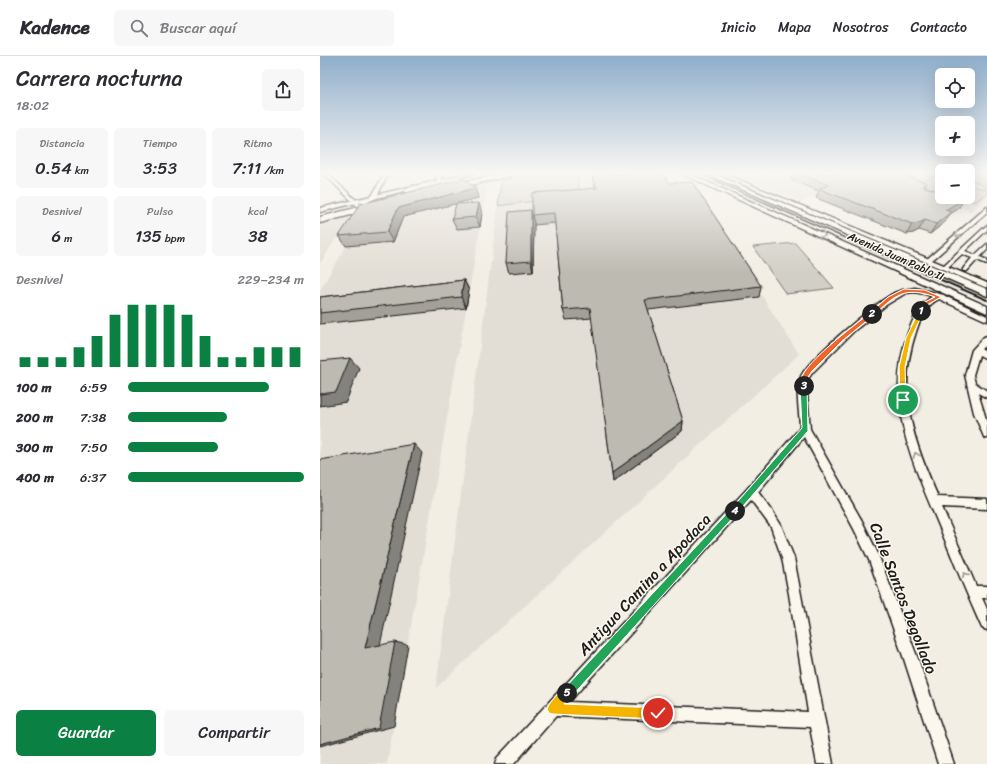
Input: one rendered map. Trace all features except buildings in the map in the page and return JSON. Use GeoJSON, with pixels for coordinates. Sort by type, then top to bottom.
{"type":"FeatureCollection","features":[{"type":"Feature","properties":{"kind":"main road"},"geometry":{"type":"LineString","coordinates":[[320,215],[347,207]]}},
{"type":"Feature","properties":{"kind":"main road"},"geometry":{"type":"LineString","coordinates":[[320,220],[371,207]]}},
{"type":"Feature","properties":{"kind":"main road","name":"Avenida Juan Pablo II"},"geometry":{"type":"LineString","coordinates":[[758,207],[987,310]]}},
{"type":"Feature","properties":{"kind":"main road","name":"Avenida Juan Pablo II"},"geometry":{"type":"LineString","coordinates":[[789,207],[987,292]]}},
{"type":"Feature","properties":{"kind":"main road"},"geometry":{"type":"LineString","coordinates":[[798,207],[845,232]]}},
{"type":"Feature","properties":{"kind":"main road"},"geometry":{"type":"LineString","coordinates":[[955,273],[987,292]]}},
{"type":"Feature","properties":{"kind":"main road"},"geometry":{"type":"LineString","coordinates":[[939,297],[987,315]]}},
{"type":"Feature","properties":{"kind":"street"},"geometry":{"type":"LineString","coordinates":[[320,210],[338,207]]}},
{"type":"Feature","properties":{"kind":"street"},"geometry":{"type":"LineString","coordinates":[[802,207],[987,286]]}},
{"type":"Feature","properties":{"kind":"street"},"geometry":{"type":"LineString","coordinates":[[928,261],[987,209]]}},
{"type":"Feature","properties":{"kind":"street"},"geometry":{"type":"LineString","coordinates":[[944,268],[987,227]]}},
{"type":"Feature","properties":{"kind":"street"},"geometry":{"type":"LineString","coordinates":[[965,270],[987,246]]}},
{"type":"Feature","properties":{"kind":"street"},"geometry":{"type":"LineString","coordinates":[[961,252],[987,262]]}},
{"type":"Feature","properties":{"kind":"street"},"geometry":{"type":"LineString","coordinates":[[805,429],[803,380],[810,369],[840,339],[897,294],[904,291],[930,293],[987,319]]}},
{"type":"Feature","properties":{"kind":"street"},"geometry":{"type":"LineString","coordinates":[[954,295],[939,297],[925,304],[917,318],[908,338],[902,367],[903,400],[908,432],[972,592],[987,623]]}},
{"type":"Feature","properties":{"kind":"street"},"geometry":{"type":"LineString","coordinates":[[987,339],[976,350],[969,375],[987,434]]}},
{"type":"Feature","properties":{"kind":"street"},"geometry":{"type":"LineString","coordinates":[[976,350],[987,356]]}},
{"type":"Feature","properties":{"kind":"street"},"geometry":{"type":"LineString","coordinates":[[972,385],[987,395]]}},
{"type":"Feature","properties":{"kind":"street","name":"Antiguo Camino a Apodaca"},"geometry":{"type":"LineString","coordinates":[[502,764],[752,492],[805,429]]}},
{"type":"Feature","properties":{"kind":"street","name":"Calle Santos Degollado"},"geometry":{"type":"LineString","coordinates":[[805,429],[858,525],[874,558],[911,659],[946,764]]}},
{"type":"Feature","properties":{"kind":"street"},"geometry":{"type":"LineString","coordinates":[[752,492],[772,520],[780,534],[785,549],[797,603],[816,720],[825,764]]}},
{"type":"Feature","properties":{"kind":"street"},"geometry":{"type":"LineString","coordinates":[[935,502],[987,504]]}},
{"type":"Feature","properties":{"kind":"street"},"geometry":{"type":"LineString","coordinates":[[972,592],[987,592]]}},
{"type":"Feature","properties":{"kind":"street"},"geometry":{"type":"LineString","coordinates":[[553,709],[816,720]]}},
{"type":"Feature","properties":{"kind":"shaded area"},"geometry":{"type":"Polygon","coordinates":[[[389,207],[484,207],[387,764],[320,764],[320,290],[366,213],[389,207]]]}},
{"type":"Feature","properties":{"kind":"shaded area"},"geometry":{"type":"Polygon","coordinates":[[[498,207],[705,207],[799,354],[436,688],[498,207]]]}},
{"type":"Feature","properties":{"kind":"shaded area"},"geometry":{"type":"Polygon","coordinates":[[[959,207],[976,207],[971,211],[959,207]]]}},
{"type":"Feature","properties":{"kind":"shaded area"},"geometry":{"type":"Polygon","coordinates":[[[351,215],[320,264],[320,223],[351,215]]]}},
{"type":"Feature","properties":{"kind":"shaded area"},"geometry":{"type":"Polygon","coordinates":[[[795,243],[834,288],[786,294],[753,247],[795,243]]]}},
{"type":"Feature","properties":{"kind":"railway"},"geometry":{"type":"LineString","coordinates":[[775,207],[854,242]]}},
{"type":"Feature","properties":{"kind":"railway"},"geometry":{"type":"LineString","coordinates":[[852,241],[987,300]]}},
{"type":"Feature","properties":{"kind":"route"},"geometry":{"type":"LineString","coordinates":[[658,713],[553,709],[752,492],[805,429],[803,380],[810,369],[840,339],[877,310],[889,298],[904,291],[910,290],[930,293],[939,297],[925,304],[908,338],[902,367],[903,400]]}}]}
